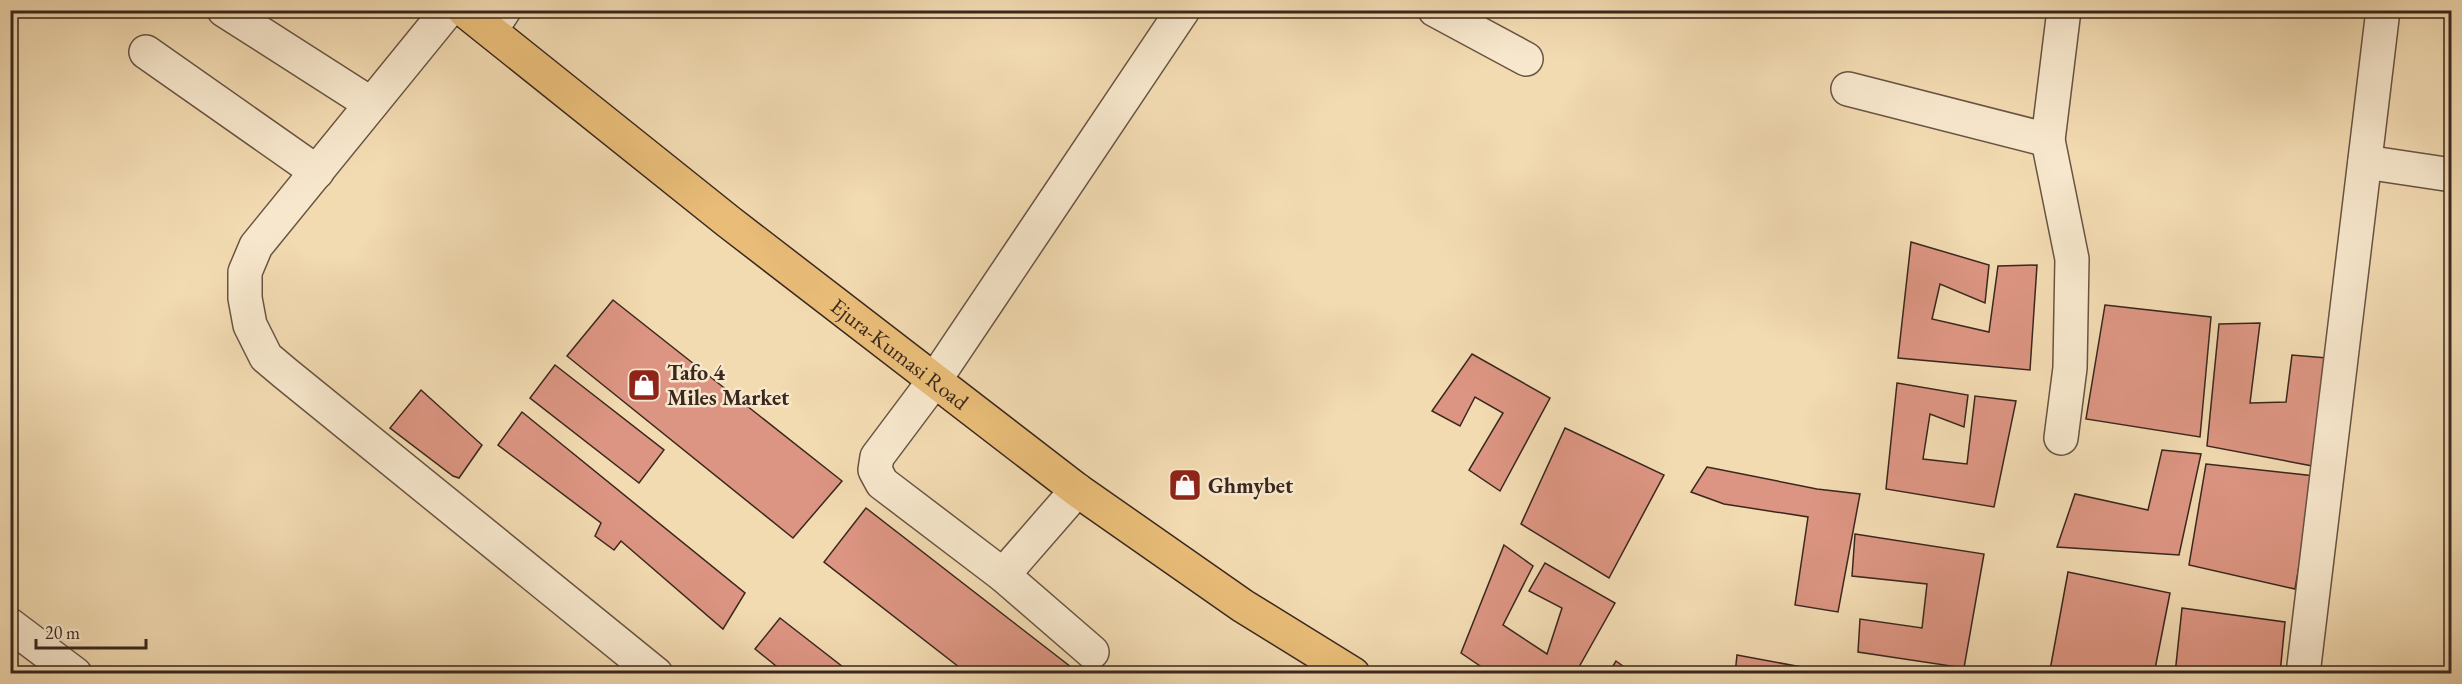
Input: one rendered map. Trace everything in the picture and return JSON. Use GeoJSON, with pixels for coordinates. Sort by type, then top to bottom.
{"type":"FeatureCollection","features":[{"type":"Feature","properties":{"kind":"main road","name":"Ejura-Kumasi Road"},"geometry":{"type":"LineString","coordinates":[[464,10],[497,20],[729,222],[1077,490],[1243,606],[1353,674]]}},
{"type":"Feature","properties":{"kind":"street"},"geometry":{"type":"LineString","coordinates":[[224,10],[371,104]]}},
{"type":"Feature","properties":{"kind":"street"},"geometry":{"type":"LineString","coordinates":[[448,10],[256,246],[245,272],[245,298],[250,325],[266,357],[656,674]]}},
{"type":"Feature","properties":{"kind":"street"},"geometry":{"type":"LineString","coordinates":[[1092,652],[1003,575],[882,483],[875,470],[877,457],[934,381],[1183,10]]}},
{"type":"Feature","properties":{"kind":"street"},"geometry":{"type":"LineString","coordinates":[[1435,10],[1526,59]]}},
{"type":"Feature","properties":{"kind":"street"},"geometry":{"type":"LineString","coordinates":[[2061,438],[2070,368],[2072,259],[2048,140],[2064,10]]}},
{"type":"Feature","properties":{"kind":"street"},"geometry":{"type":"LineString","coordinates":[[2303,674],[2383,10]]}},
{"type":"Feature","properties":{"kind":"street"},"geometry":{"type":"LineString","coordinates":[[146,52],[317,172]]}},
{"type":"Feature","properties":{"kind":"street"},"geometry":{"type":"LineString","coordinates":[[1848,89],[2048,140]]}},
{"type":"Feature","properties":{"kind":"street"},"geometry":{"type":"LineString","coordinates":[[2365,162],[2451,175]]}},
{"type":"Feature","properties":{"kind":"street"},"geometry":{"type":"LineString","coordinates":[[1003,575],[1077,490]]}},
{"type":"Feature","properties":{"kind":"street"},"geometry":{"type":"LineString","coordinates":[[10,625],[75,674]]}},
{"type":"Feature","properties":{"kind":"building"},"geometry":{"type":"Polygon","coordinates":[[[1911,242],[1989,265],[1985,303],[1940,284],[1932,319],[1989,332],[1998,266],[2037,265],[2030,370],[1898,358],[1911,242]]]}},
{"type":"Feature","properties":{"kind":"building"},"geometry":{"type":"Polygon","coordinates":[[[613,300],[842,481],[793,538],[567,356],[613,300]]]}},
{"type":"Feature","properties":{"kind":"building"},"geometry":{"type":"Polygon","coordinates":[[[2105,305],[2211,317],[2200,437],[2086,419],[2105,305]]]}},
{"type":"Feature","properties":{"kind":"building"},"geometry":{"type":"Polygon","coordinates":[[[2260,323],[2250,403],[2286,402],[2292,355],[2327,358],[2318,467],[2207,446],[2219,324],[2260,323]]]}},
{"type":"Feature","properties":{"kind":"building"},"geometry":{"type":"Polygon","coordinates":[[[1472,354],[1550,398],[1500,491],[1469,470],[1503,413],[1475,397],[1460,426],[1432,411],[1472,354]]]}},
{"type":"Feature","properties":{"kind":"building"},"geometry":{"type":"Polygon","coordinates":[[[555,365],[664,450],[639,483],[530,398],[555,365]]]}},
{"type":"Feature","properties":{"kind":"building"},"geometry":{"type":"Polygon","coordinates":[[[1897,383],[1968,395],[1964,427],[1930,414],[1923,459],[1967,464],[1975,396],[2016,401],[1994,507],[1886,489],[1897,383]]]}},
{"type":"Feature","properties":{"kind":"building"},"geometry":{"type":"Polygon","coordinates":[[[421,390],[482,445],[459,478],[453,476],[390,428],[421,390]]]}},
{"type":"Feature","properties":{"kind":"building"},"geometry":{"type":"Polygon","coordinates":[[[522,412],[745,593],[723,629],[621,541],[614,550],[595,536],[601,523],[498,445],[522,412]]]}},
{"type":"Feature","properties":{"kind":"building"},"geometry":{"type":"Polygon","coordinates":[[[1565,428],[1664,475],[1609,578],[1521,524],[1565,428]]]}},
{"type":"Feature","properties":{"kind":"building"},"geometry":{"type":"Polygon","coordinates":[[[2162,450],[2201,454],[2179,555],[2057,547],[2075,494],[2148,510],[2162,450]]]}},
{"type":"Feature","properties":{"kind":"building"},"geometry":{"type":"Polygon","coordinates":[[[2206,464],[2315,476],[2295,589],[2189,565],[2206,464]]]}},
{"type":"Feature","properties":{"kind":"building"},"geometry":{"type":"Polygon","coordinates":[[[1707,467],[1817,489],[1860,494],[1838,612],[1795,605],[1808,517],[1724,504],[1691,492],[1707,467]]]}},
{"type":"Feature","properties":{"kind":"building"},"geometry":{"type":"Polygon","coordinates":[[[866,508],[1080,674],[968,674],[824,562],[866,508]]]}},
{"type":"Feature","properties":{"kind":"building"},"geometry":{"type":"Polygon","coordinates":[[[1855,534],[1984,554],[1964,668],[1858,652],[1860,619],[1922,628],[1927,584],[1852,576],[1855,534]]]}},
{"type":"Feature","properties":{"kind":"building"},"geometry":{"type":"Polygon","coordinates":[[[1504,545],[1533,566],[1503,625],[1547,654],[1562,608],[1529,591],[1545,563],[1615,603],[1575,674],[1492,674],[1461,653],[1504,545]]]}},
{"type":"Feature","properties":{"kind":"building"},"geometry":{"type":"Polygon","coordinates":[[[2068,572],[2170,593],[2154,674],[2062,674],[2050,670],[2068,572]]]}},
{"type":"Feature","properties":{"kind":"building"},"geometry":{"type":"Polygon","coordinates":[[[2182,608],[2285,622],[2280,674],[2175,674],[2182,608]]]}},
{"type":"Feature","properties":{"kind":"building"},"geometry":{"type":"Polygon","coordinates":[[[780,618],[852,674],[786,674],[755,649],[780,618]]]}},
{"type":"Feature","properties":{"kind":"building"},"geometry":{"type":"Polygon","coordinates":[[[1737,655],[1839,674],[1735,674],[1737,655]]]}},
{"type":"Feature","properties":{"kind":"building"},"geometry":{"type":"Polygon","coordinates":[[[1616,661],[1634,674],[1608,674],[1616,661]]]}},
{"type":"Feature","properties":{"kind":"place","name":"Tafo 4 Miles Market"},"geometry":{"type":"Point","coordinates":[644,385]}},
{"type":"Feature","properties":{"kind":"place","name":"Ghmybet"},"geometry":{"type":"Point","coordinates":[1185,485]}}]}
